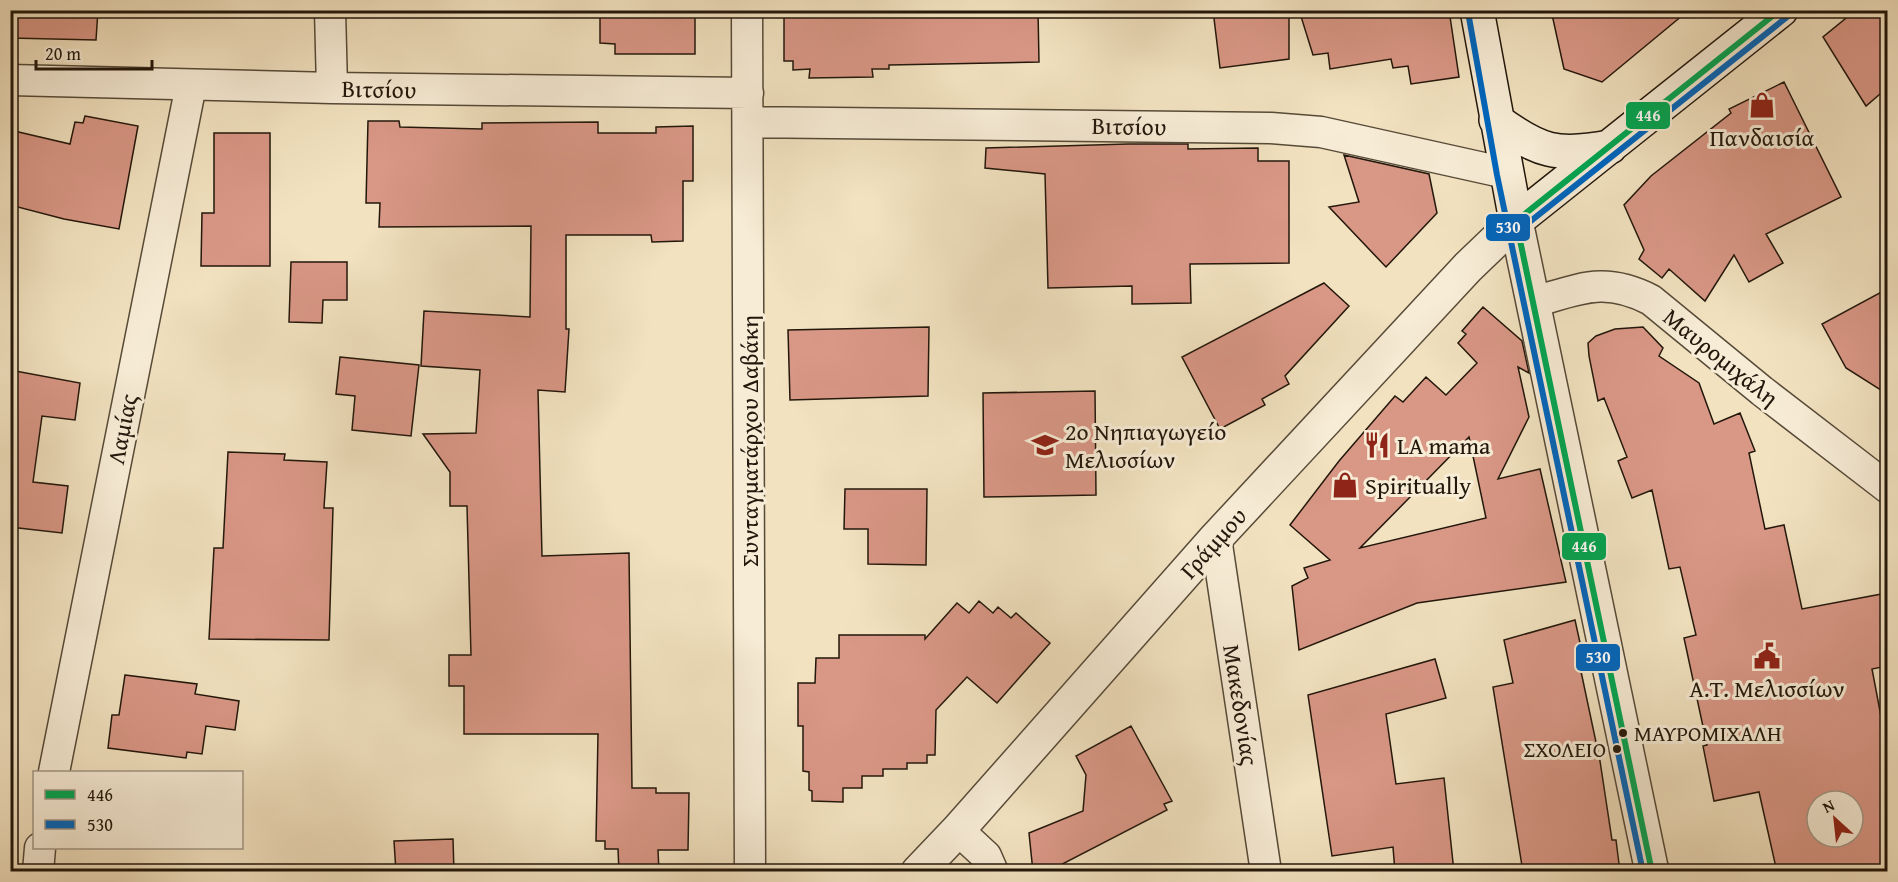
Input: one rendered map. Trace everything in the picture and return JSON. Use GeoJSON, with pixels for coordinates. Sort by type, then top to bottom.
{"type":"FeatureCollection","features":[{"type":"Feature","properties":{"kind":"street"},"geometry":{"type":"LineString","coordinates":[[330,10],[332,88]]}},
{"type":"Feature","properties":{"kind":"street","name":"Συνταγματάρχου Δαβάκη"},"geometry":{"type":"LineString","coordinates":[[747,10],[750,872]]}},
{"type":"Feature","properties":{"kind":"street"},"geometry":{"type":"LineString","coordinates":[[1477,10],[1506,173],[1652,872]]}},
{"type":"Feature","properties":{"kind":"street","name":"Γράμμου"},"geometry":{"type":"LineString","coordinates":[[918,872],[958,830],[1216,538],[1468,267],[1516,221],[1781,10]]}},
{"type":"Feature","properties":{"kind":"street","name":"Βιτσίου"},"geometry":{"type":"LineString","coordinates":[[10,80],[332,88],[1271,128],[1321,132],[1506,173]]}},
{"type":"Feature","properties":{"kind":"street","name":"Λαμίας"},"geometry":{"type":"LineString","coordinates":[[54,771],[190,85]]}},
{"type":"Feature","properties":{"kind":"street"},"geometry":{"type":"LineString","coordinates":[[1496,120],[1522,139],[1547,150],[1577,153],[1610,147]]}},
{"type":"Feature","properties":{"kind":"street","name":"Μαυρομιχάλη"},"geometry":{"type":"LineString","coordinates":[[1533,302],[1588,287],[1610,285],[1631,290],[1651,300],[1762,391],[1882,476]]}},
{"type":"Feature","properties":{"kind":"street","name":"Μακεδονίας"},"geometry":{"type":"LineString","coordinates":[[1216,538],[1266,872]]}},
{"type":"Feature","properties":{"kind":"street"},"geometry":{"type":"LineString","coordinates":[[958,830],[986,856],[993,872]]}},
{"type":"Feature","properties":{"kind":"street"},"geometry":{"type":"LineString","coordinates":[[38,872],[40,849]]}},
{"type":"Feature","properties":{"kind":"building"},"geometry":{"type":"Polygon","coordinates":[[[10,10],[98,10],[96,40],[10,38],[10,10]]]}},
{"type":"Feature","properties":{"kind":"building"},"geometry":{"type":"Polygon","coordinates":[[[600,10],[695,10],[695,54],[615,54],[615,44],[600,43],[600,10]]]}},
{"type":"Feature","properties":{"kind":"building"},"geometry":{"type":"Polygon","coordinates":[[[793,10],[1038,10],[1039,62],[889,65],[889,69],[872,69],[873,77],[809,78],[810,69],[793,70],[793,61],[784,61],[784,15],[793,15],[793,10]]]}},
{"type":"Feature","properties":{"kind":"building"},"geometry":{"type":"Polygon","coordinates":[[[1213,10],[1289,10],[1289,59],[1220,68],[1213,10]]]}},
{"type":"Feature","properties":{"kind":"building"},"geometry":{"type":"Polygon","coordinates":[[[1299,10],[1449,10],[1459,77],[1411,84],[1408,66],[1393,68],[1391,59],[1330,69],[1328,53],[1313,55],[1299,10]]]}},
{"type":"Feature","properties":{"kind":"building"},"geometry":{"type":"Polygon","coordinates":[[[1551,10],[1689,10],[1602,82],[1564,69],[1551,10]]]}},
{"type":"Feature","properties":{"kind":"building"},"geometry":{"type":"Polygon","coordinates":[[[1856,10],[1887,10],[1887,88],[1866,106],[1823,37],[1856,10]]]}},
{"type":"Feature","properties":{"kind":"building"},"geometry":{"type":"Polygon","coordinates":[[[1784,82],[1841,197],[1766,234],[1783,263],[1749,282],[1734,255],[1705,301],[1669,269],[1662,278],[1639,259],[1644,250],[1624,205],[1651,176],[1731,113],[1729,109],[1784,82]]]}},
{"type":"Feature","properties":{"kind":"building"},"geometry":{"type":"Polygon","coordinates":[[[85,116],[138,126],[119,229],[64,219],[10,205],[10,130],[70,144],[75,122],[83,123],[85,116]]]}},
{"type":"Feature","properties":{"kind":"building"},"geometry":{"type":"Polygon","coordinates":[[[368,121],[399,121],[400,127],[482,129],[482,123],[598,122],[598,133],[656,133],[656,127],[693,126],[693,181],[683,181],[683,241],[652,242],[651,235],[566,235],[566,329],[569,329],[565,392],[538,390],[542,556],[629,553],[632,788],[656,788],[656,793],[689,793],[688,850],[658,850],[659,872],[619,872],[618,849],[605,849],[605,841],[596,841],[598,734],[464,734],[464,686],[449,686],[449,655],[471,655],[467,506],[450,506],[450,472],[423,434],[476,433],[480,370],[421,366],[424,311],[530,317],[531,226],[379,227],[380,203],[366,203],[368,121]]]}},
{"type":"Feature","properties":{"kind":"building"},"geometry":{"type":"Polygon","coordinates":[[[214,133],[270,133],[270,266],[201,266],[202,213],[214,213],[214,133]]]}},
{"type":"Feature","properties":{"kind":"building"},"geometry":{"type":"Polygon","coordinates":[[[1188,144],[1188,149],[1258,148],[1258,161],[1289,161],[1289,263],[1190,264],[1191,303],[1132,304],[1132,286],[1048,288],[1045,174],[985,168],[986,148],[1188,144]]]}},
{"type":"Feature","properties":{"kind":"building"},"geometry":{"type":"Polygon","coordinates":[[[1344,155],[1429,174],[1437,213],[1386,267],[1329,207],[1359,202],[1344,155]]]}},
{"type":"Feature","properties":{"kind":"building"},"geometry":{"type":"Polygon","coordinates":[[[291,262],[347,262],[347,300],[323,300],[322,323],[289,322],[291,262]]]}},
{"type":"Feature","properties":{"kind":"building"},"geometry":{"type":"Polygon","coordinates":[[[1324,283],[1349,306],[1285,376],[1289,384],[1262,399],[1265,405],[1220,429],[1182,357],[1324,283]]]}},
{"type":"Feature","properties":{"kind":"building"},"geometry":{"type":"Polygon","coordinates":[[[1887,289],[1887,394],[1846,368],[1822,324],[1887,289]]]}},
{"type":"Feature","properties":{"kind":"building"},"geometry":{"type":"Polygon","coordinates":[[[1483,307],[1522,341],[1529,373],[1518,367],[1529,417],[1498,479],[1540,469],[1566,582],[1417,603],[1299,650],[1292,586],[1308,578],[1304,568],[1330,560],[1290,525],[1339,461],[1395,396],[1403,402],[1426,377],[1446,395],[1477,363],[1458,343],[1466,334],[1462,331],[1483,307]],[[1469,437],[1360,548],[1486,518],[1469,437]]]}},
{"type":"Feature","properties":{"kind":"building"},"geometry":{"type":"Polygon","coordinates":[[[929,327],[928,396],[790,400],[788,330],[929,327]]]}},
{"type":"Feature","properties":{"kind":"building"},"geometry":{"type":"Polygon","coordinates":[[[1643,327],[1663,348],[1659,356],[1699,383],[1714,424],[1740,413],[1755,451],[1749,453],[1765,529],[1784,525],[1802,609],[1887,593],[1887,666],[1872,669],[1887,748],[1887,872],[1777,872],[1759,792],[1714,801],[1703,746],[1707,745],[1684,638],[1696,635],[1680,567],[1669,569],[1652,490],[1632,498],[1618,461],[1627,457],[1604,398],[1598,401],[1589,356],[1588,343],[1596,336],[1615,329],[1643,327]]]}},
{"type":"Feature","properties":{"kind":"building"},"geometry":{"type":"Polygon","coordinates":[[[340,357],[419,365],[411,436],[352,430],[355,396],[336,394],[340,357]]]}},
{"type":"Feature","properties":{"kind":"building"},"geometry":{"type":"Polygon","coordinates":[[[10,370],[80,383],[75,420],[42,416],[33,482],[68,486],[62,533],[10,527],[10,370]]]}},
{"type":"Feature","properties":{"kind":"building"},"geometry":{"type":"Polygon","coordinates":[[[1095,391],[1096,495],[984,497],[983,393],[1095,391]]]}},
{"type":"Feature","properties":{"kind":"building"},"geometry":{"type":"Polygon","coordinates":[[[228,452],[285,454],[284,460],[327,462],[324,508],[333,508],[329,640],[209,639],[214,548],[223,548],[228,452]]]}},
{"type":"Feature","properties":{"kind":"building"},"geometry":{"type":"Polygon","coordinates":[[[845,489],[927,489],[926,565],[868,564],[868,529],[844,529],[845,489]]]}},
{"type":"Feature","properties":{"kind":"building"},"geometry":{"type":"Polygon","coordinates":[[[979,601],[993,613],[998,607],[1011,618],[1016,613],[1050,643],[997,703],[967,677],[936,710],[935,755],[927,755],[927,763],[907,763],[907,769],[883,769],[883,776],[862,776],[862,788],[843,788],[843,802],[812,801],[812,791],[809,790],[809,772],[803,771],[803,726],[798,726],[798,683],[815,683],[816,658],[839,658],[839,635],[925,635],[925,639],[957,603],[969,613],[979,601]]]}},
{"type":"Feature","properties":{"kind":"building"},"geometry":{"type":"Polygon","coordinates":[[[1575,620],[1584,661],[1579,662],[1600,761],[1612,840],[1616,840],[1620,872],[1523,872],[1493,687],[1513,683],[1504,640],[1575,620]]]}},
{"type":"Feature","properties":{"kind":"building"},"geometry":{"type":"Polygon","coordinates":[[[1435,659],[1446,698],[1386,714],[1396,784],[1444,778],[1454,872],[1395,872],[1393,847],[1332,856],[1308,695],[1435,659]]]}},
{"type":"Feature","properties":{"kind":"building"},"geometry":{"type":"Polygon","coordinates":[[[125,675],[197,684],[195,694],[239,701],[235,730],[206,726],[202,754],[187,752],[186,758],[108,748],[112,715],[119,715],[125,675]]]}},
{"type":"Feature","properties":{"kind":"building"},"geometry":{"type":"Polygon","coordinates":[[[1131,726],[1172,801],[1164,804],[1167,810],[1047,872],[1033,872],[1029,833],[1083,811],[1086,775],[1076,756],[1131,726]]]}},
{"type":"Feature","properties":{"kind":"building"},"geometry":{"type":"Polygon","coordinates":[[[453,839],[454,872],[396,872],[394,841],[453,839]]]}},
{"type":"Feature","properties":{"kind":"transit line","name":"446"},"geometry":{"type":"LineString","coordinates":[[1516,221],[1780,10]]}},
{"type":"Feature","properties":{"kind":"transit line","name":"530"},"geometry":{"type":"LineString","coordinates":[[1468,12],[1497,175],[1643,872]]}},
{"type":"Feature","properties":{"kind":"transit line","name":"530"},"geometry":{"type":"LineString","coordinates":[[1522,228],[1787,17]]}},
{"type":"Feature","properties":{"kind":"transit line","name":"446"},"geometry":{"type":"LineString","coordinates":[[1516,221],[1652,872]]}},
{"type":"Feature","properties":{"kind":"place","name":"Πανδαισία"},"geometry":{"type":"Point","coordinates":[1762,105]}},
{"type":"Feature","properties":{"kind":"place","name":"2ο Νηπιαγωγείο Μελισσίων"},"geometry":{"type":"Point","coordinates":[1045,445]}},
{"type":"Feature","properties":{"kind":"place","name":"LA mama"},"geometry":{"type":"Point","coordinates":[1377,445]}},
{"type":"Feature","properties":{"kind":"place","name":"Spiritually"},"geometry":{"type":"Point","coordinates":[1345,485]}},
{"type":"Feature","properties":{"kind":"place","name":"Α.Τ. Μελισσίων"},"geometry":{"type":"Point","coordinates":[1767,656]}},
{"type":"Feature","properties":{"kind":"place","name":"ΜΑΥΡΟΜΙΧΑΛΗ"},"geometry":{"type":"Point","coordinates":[1623,733]}},
{"type":"Feature","properties":{"kind":"place","name":"ΣΧΟΛΕΙΟ"},"geometry":{"type":"Point","coordinates":[1617,749]}}]}
